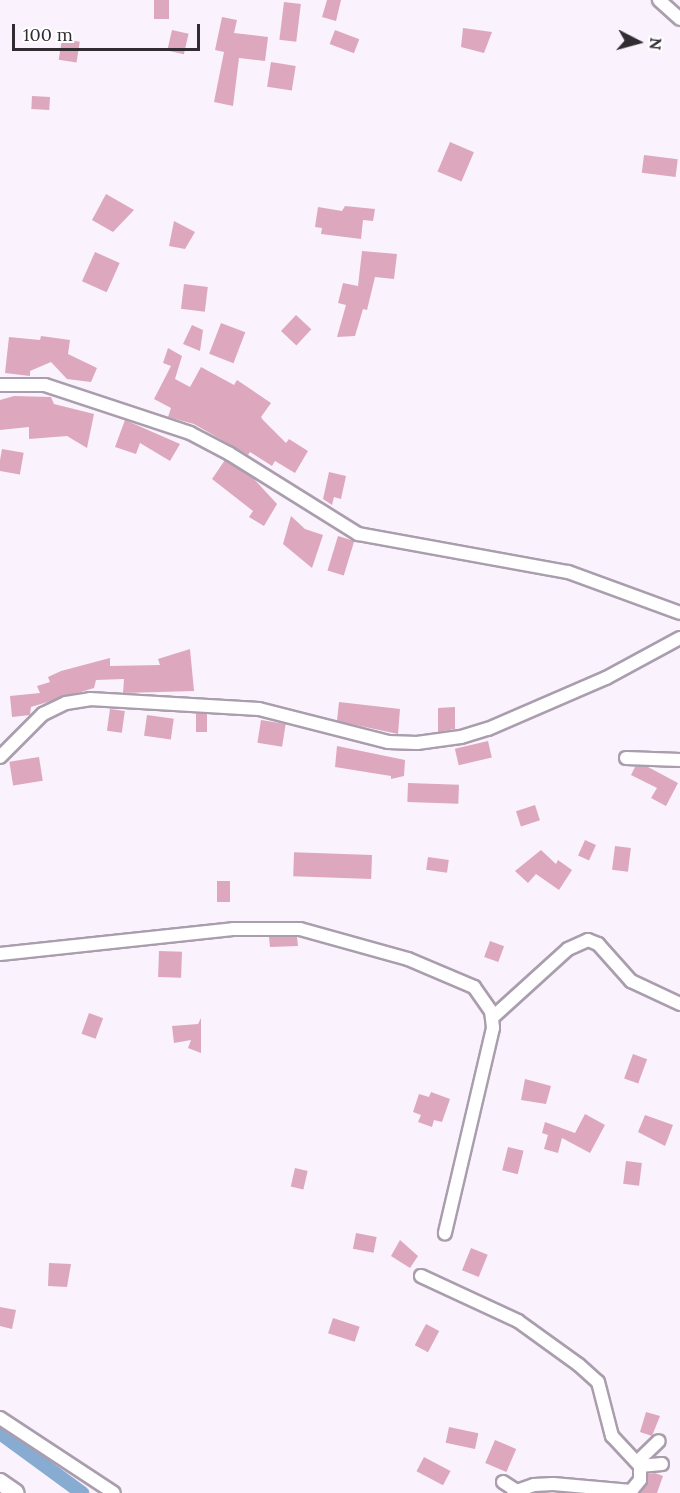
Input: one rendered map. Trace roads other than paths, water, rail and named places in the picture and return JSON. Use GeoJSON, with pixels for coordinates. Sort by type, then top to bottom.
{"type":"FeatureCollection","features":[{"type":"Feature","properties":{"kind":"main road"},"geometry":{"type":"LineString","coordinates":[[0,1482],[16,1493]]}},
{"type":"Feature","properties":{"kind":"street"},"geometry":{"type":"LineString","coordinates":[[659,0],[680,19]]}},
{"type":"Feature","properties":{"kind":"street"},"geometry":{"type":"LineString","coordinates":[[0,385],[45,385],[190,433],[230,454],[358,534],[568,572],[680,613]]}},
{"type":"Feature","properties":{"kind":"street"},"geometry":{"type":"LineString","coordinates":[[0,757],[43,714],[66,703],[90,699],[259,709],[388,742],[417,743],[461,737],[488,729],[606,678],[680,638]]}},
{"type":"Feature","properties":{"kind":"street"},"geometry":{"type":"LineString","coordinates":[[626,758],[680,760]]}},
{"type":"Feature","properties":{"kind":"street"},"geometry":{"type":"LineString","coordinates":[[0,954],[233,929],[300,929],[408,959],[474,987],[493,1017]]}},
{"type":"Feature","properties":{"kind":"street"},"geometry":{"type":"LineString","coordinates":[[445,1233],[493,1017],[568,949],[588,940],[597,944],[631,981],[680,1004]]}},
{"type":"Feature","properties":{"kind":"street"},"geometry":{"type":"LineString","coordinates":[[421,1276],[518,1321],[579,1365],[598,1382],[612,1436],[638,1464],[640,1480],[631,1492],[553,1484],[517,1492],[503,1482]]}},
{"type":"Feature","properties":{"kind":"street"},"geometry":{"type":"LineString","coordinates":[[0,1418],[114,1493]]}},
{"type":"Feature","properties":{"kind":"street"},"geometry":{"type":"LineString","coordinates":[[638,1464],[659,1441]]}},
{"type":"Feature","properties":{"kind":"street"},"geometry":{"type":"LineString","coordinates":[[638,1464],[662,1464]]}},
{"type":"Feature","properties":{"kind":"waterway"},"geometry":{"type":"LineString","coordinates":[[0,1433],[82,1493]]}}]}
